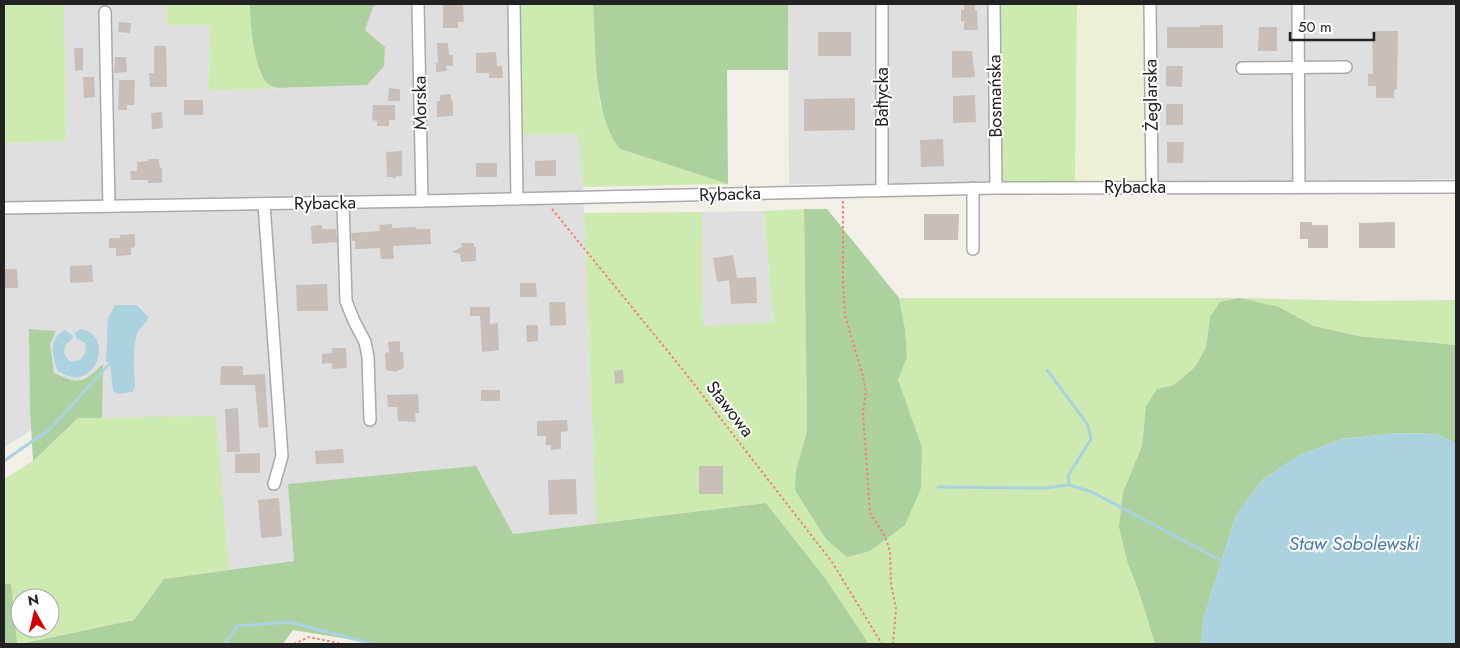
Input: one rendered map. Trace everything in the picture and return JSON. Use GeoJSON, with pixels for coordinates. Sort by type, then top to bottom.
{"type":"FeatureCollection","features":[{"type":"Feature","properties":{"kind":"street","name":"Morska"},"geometry":{"type":"LineString","coordinates":[[418,4],[422,202]]}},
{"type":"Feature","properties":{"kind":"street"},"geometry":{"type":"LineString","coordinates":[[514,4],[517,199]]}},
{"type":"Feature","properties":{"kind":"street","name":"Bałtycka"},"geometry":{"type":"LineString","coordinates":[[882,4],[882,190]]}},
{"type":"Feature","properties":{"kind":"street","name":"Bosmańska"},"geometry":{"type":"LineString","coordinates":[[994,4],[996,188]]}},
{"type":"Feature","properties":{"kind":"street","name":"Żeglarska"},"geometry":{"type":"LineString","coordinates":[[1150,4],[1152,187]]}},
{"type":"Feature","properties":{"kind":"street"},"geometry":{"type":"LineString","coordinates":[[1298,4],[1299,187]]}},
{"type":"Feature","properties":{"kind":"street"},"geometry":{"type":"LineString","coordinates":[[104,12],[109,206]]}},
{"type":"Feature","properties":{"kind":"street"},"geometry":{"type":"LineString","coordinates":[[1242,68],[1346,67]]}},
{"type":"Feature","properties":{"kind":"street","name":"Rybacka"},"geometry":{"type":"LineString","coordinates":[[4,208],[422,202],[973,188],[1456,187]]}},
{"type":"Feature","properties":{"kind":"street"},"geometry":{"type":"LineString","coordinates":[[973,188],[973,249]]}},
{"type":"Feature","properties":{"kind":"street"},"geometry":{"type":"LineString","coordinates":[[343,202],[346,301],[365,342],[368,357],[370,420]]}},
{"type":"Feature","properties":{"kind":"street"},"geometry":{"type":"LineString","coordinates":[[264,204],[282,456],[274,484]]}},
{"type":"Feature","properties":{"kind":"path"},"geometry":{"type":"LineString","coordinates":[[842,190],[845,315],[866,391],[863,413],[870,513],[885,536],[890,552],[891,584],[896,610],[893,644]]}},
{"type":"Feature","properties":{"kind":"path","name":"Stawowa"},"geometry":{"type":"LineString","coordinates":[[545,199],[683,370],[832,562],[882,644]]}},
{"type":"Feature","properties":{"kind":"path"},"geometry":{"type":"LineString","coordinates":[[294,644],[309,637],[342,644]]}},
{"type":"Feature","properties":{"kind":"shaded area"},"geometry":{"type":"Polygon","coordinates":[[[64,4],[167,4],[167,25],[210,25],[208,91],[366,85],[364,4],[509,4],[579,134],[583,187],[596,524],[513,534],[288,484],[294,561],[229,570],[215,416],[102,418],[56,415],[4,447],[4,143],[66,141],[64,4]]]}},
{"type":"Feature","properties":{"kind":"shaded area"},"geometry":{"type":"Polygon","coordinates":[[[788,4],[1001,4],[1002,184],[789,184],[788,4]]]}},
{"type":"Feature","properties":{"kind":"shaded area"},"geometry":{"type":"Polygon","coordinates":[[[1154,4],[1456,4],[1456,179],[1158,182],[1154,4]]]}},
{"type":"Feature","properties":{"kind":"shaded area"},"geometry":{"type":"Polygon","coordinates":[[[764,211],[773,323],[703,326],[702,212],[764,211]]]}},
{"type":"Feature","properties":{"kind":"green space"},"geometry":{"type":"Polygon","coordinates":[[[4,4],[64,4],[66,141],[4,143],[4,4]]]}},
{"type":"Feature","properties":{"kind":"green space"},"geometry":{"type":"Polygon","coordinates":[[[167,4],[250,4],[260,74],[268,84],[279,88],[208,91],[210,25],[167,25],[167,4]]]}},
{"type":"Feature","properties":{"kind":"green space"},"geometry":{"type":"Polygon","coordinates":[[[250,4],[378,4],[373,7],[365,30],[385,47],[384,66],[367,85],[279,88],[270,85],[263,78],[256,58],[250,4]]]}},
{"type":"Feature","properties":{"kind":"green space"},"geometry":{"type":"Polygon","coordinates":[[[509,4],[593,4],[600,104],[620,149],[728,184],[583,187],[578,134],[511,135],[509,4]]]}},
{"type":"Feature","properties":{"kind":"green space"},"geometry":{"type":"Polygon","coordinates":[[[593,4],[788,4],[788,70],[727,70],[728,184],[620,149],[611,135],[600,100],[593,4]]]}},
{"type":"Feature","properties":{"kind":"green space"},"geometry":{"type":"Polygon","coordinates":[[[1001,4],[1077,4],[1075,183],[1002,184],[1001,4]]]}},
{"type":"Feature","properties":{"kind":"green space"},"geometry":{"type":"Polygon","coordinates":[[[1077,4],[1154,4],[1158,182],[1075,183],[1077,4]]]}},
{"type":"Feature","properties":{"kind":"green space"},"geometry":{"type":"Polygon","coordinates":[[[804,209],[807,431],[796,470],[922,447],[897,380],[907,357],[905,329],[899,298],[1456,300],[1456,345],[1358,336],[1314,326],[1279,307],[1210,317],[1206,347],[1195,367],[1174,385],[1157,389],[1146,406],[1142,446],[1123,492],[1128,564],[1155,644],[869,644],[825,578],[766,503],[596,524],[584,213],[702,212],[703,326],[773,322],[764,211],[804,209]]]}},
{"type":"Feature","properties":{"kind":"green space"},"geometry":{"type":"Polygon","coordinates":[[[804,209],[827,209],[899,298],[905,329],[907,357],[898,380],[922,447],[921,488],[905,525],[870,551],[847,557],[826,539],[795,490],[796,470],[807,431],[804,209]]]}},
{"type":"Feature","properties":{"kind":"green space"},"geometry":{"type":"Polygon","coordinates":[[[1240,298],[1279,307],[1314,326],[1358,336],[1456,345],[1456,444],[1437,434],[1399,433],[1342,439],[1300,455],[1264,478],[1236,515],[1204,617],[1201,644],[1155,644],[1128,564],[1119,527],[1123,492],[1142,446],[1146,406],[1157,389],[1174,385],[1195,367],[1206,347],[1210,317],[1220,302],[1240,298]]]}},
{"type":"Feature","properties":{"kind":"green space"},"geometry":{"type":"Polygon","coordinates":[[[29,329],[56,331],[50,344],[54,373],[75,381],[90,376],[103,364],[102,418],[78,418],[33,461],[30,408],[29,329]]]}},
{"type":"Feature","properties":{"kind":"green space"},"geometry":{"type":"Polygon","coordinates":[[[216,416],[229,570],[164,579],[134,620],[60,635],[60,588],[10,588],[10,612],[4,584],[4,479],[33,461],[78,418],[216,416]]]}},
{"type":"Feature","properties":{"kind":"green space"},"geometry":{"type":"Polygon","coordinates":[[[476,466],[513,534],[766,503],[825,578],[869,644],[378,644],[293,630],[283,644],[19,644],[48,638],[60,638],[60,635],[134,620],[164,579],[294,561],[288,484],[476,466]]]}},
{"type":"Feature","properties":{"kind":"green space"},"geometry":{"type":"Polygon","coordinates":[[[4,584],[11,584],[10,638],[16,638],[17,644],[4,644],[4,584]]]}},
{"type":"Feature","properties":{"kind":"green space"},"geometry":{"type":"Polygon","coordinates":[[[16,638],[46,638],[17,644],[16,638]]]}},
{"type":"Feature","properties":{"kind":"water"},"geometry":{"type":"Polygon","coordinates":[[[115,305],[137,305],[148,317],[135,340],[135,387],[132,392],[118,394],[113,391],[110,363],[106,361],[108,318],[115,305]]]}},
{"type":"Feature","properties":{"kind":"water"},"geometry":{"type":"Polygon","coordinates":[[[80,329],[90,332],[96,338],[99,346],[99,355],[91,371],[83,376],[71,377],[58,371],[54,360],[53,348],[56,338],[65,330],[73,338],[65,346],[64,354],[70,362],[80,360],[86,351],[85,343],[76,338],[75,333],[80,329]]]}},
{"type":"Feature","properties":{"kind":"water","name":"Staw Sobolewski"},"geometry":{"type":"Polygon","coordinates":[[[1399,433],[1437,434],[1456,444],[1456,644],[1201,644],[1204,617],[1236,515],[1264,478],[1300,455],[1342,439],[1399,433]]]}},
{"type":"Feature","properties":{"kind":"building"},"geometry":{"type":"Polygon","coordinates":[[[443,4],[463,4],[464,22],[458,22],[458,28],[443,28],[443,4]]]}},
{"type":"Feature","properties":{"kind":"building"},"geometry":{"type":"Polygon","coordinates":[[[964,4],[975,4],[978,30],[964,30],[964,21],[961,21],[961,10],[964,10],[964,4]]]}},
{"type":"Feature","properties":{"kind":"building"},"geometry":{"type":"Polygon","coordinates":[[[119,22],[131,23],[130,33],[118,32],[119,22]]]}},
{"type":"Feature","properties":{"kind":"building"},"geometry":{"type":"Polygon","coordinates":[[[1200,25],[1223,25],[1223,48],[1167,48],[1167,27],[1200,27],[1200,25]]]}},
{"type":"Feature","properties":{"kind":"building"},"geometry":{"type":"Polygon","coordinates":[[[1259,27],[1277,27],[1277,51],[1258,51],[1259,27]]]}},
{"type":"Feature","properties":{"kind":"building"},"geometry":{"type":"Polygon","coordinates":[[[1372,31],[1398,31],[1397,89],[1394,90],[1394,98],[1376,98],[1376,86],[1368,86],[1368,74],[1373,74],[1372,31]]]}},
{"type":"Feature","properties":{"kind":"building"},"geometry":{"type":"Polygon","coordinates":[[[818,32],[851,32],[851,56],[818,56],[818,32]]]}},
{"type":"Feature","properties":{"kind":"building"},"geometry":{"type":"Polygon","coordinates":[[[437,43],[448,43],[449,55],[453,55],[453,66],[446,66],[447,71],[436,72],[436,63],[438,63],[437,43]]]}},
{"type":"Feature","properties":{"kind":"building"},"geometry":{"type":"Polygon","coordinates":[[[154,46],[166,46],[167,87],[150,87],[149,73],[154,73],[154,46]]]}},
{"type":"Feature","properties":{"kind":"building"},"geometry":{"type":"Polygon","coordinates":[[[74,48],[83,48],[83,70],[75,71],[74,48]]]}},
{"type":"Feature","properties":{"kind":"building"},"geometry":{"type":"Polygon","coordinates":[[[952,51],[972,51],[975,77],[952,78],[952,51]]]}},
{"type":"Feature","properties":{"kind":"building"},"geometry":{"type":"Polygon","coordinates":[[[496,52],[497,66],[502,66],[503,78],[489,78],[489,73],[476,73],[476,53],[496,52]]]}},
{"type":"Feature","properties":{"kind":"building"},"geometry":{"type":"Polygon","coordinates":[[[115,57],[126,57],[127,72],[114,73],[115,57]]]}},
{"type":"Feature","properties":{"kind":"building"},"geometry":{"type":"Polygon","coordinates":[[[1166,66],[1183,66],[1182,87],[1166,86],[1166,66]]]}},
{"type":"Feature","properties":{"kind":"building"},"geometry":{"type":"Polygon","coordinates":[[[83,77],[94,77],[95,97],[84,98],[83,77]]]}},
{"type":"Feature","properties":{"kind":"building"},"geometry":{"type":"Polygon","coordinates":[[[119,80],[135,80],[134,105],[127,105],[127,110],[118,110],[119,80]]]}},
{"type":"Feature","properties":{"kind":"building"},"geometry":{"type":"Polygon","coordinates":[[[389,88],[400,89],[400,101],[388,101],[389,88]]]}},
{"type":"Feature","properties":{"kind":"building"},"geometry":{"type":"Polygon","coordinates":[[[451,94],[453,116],[437,117],[437,101],[440,101],[440,95],[451,94]]]}},
{"type":"Feature","properties":{"kind":"building"},"geometry":{"type":"Polygon","coordinates":[[[975,95],[976,122],[953,123],[953,96],[975,95]]]}},
{"type":"Feature","properties":{"kind":"building"},"geometry":{"type":"Polygon","coordinates":[[[855,98],[855,130],[804,131],[804,99],[855,98]]]}},
{"type":"Feature","properties":{"kind":"building"},"geometry":{"type":"Polygon","coordinates":[[[184,100],[203,100],[203,115],[184,115],[184,100]]]}},
{"type":"Feature","properties":{"kind":"building"},"geometry":{"type":"Polygon","coordinates":[[[1166,104],[1183,104],[1183,125],[1166,125],[1166,104]]]}},
{"type":"Feature","properties":{"kind":"building"},"geometry":{"type":"Polygon","coordinates":[[[373,105],[395,105],[395,120],[389,120],[389,126],[377,126],[377,121],[372,120],[373,105]]]}},
{"type":"Feature","properties":{"kind":"building"},"geometry":{"type":"Polygon","coordinates":[[[162,112],[163,128],[152,129],[151,113],[162,112]]]}},
{"type":"Feature","properties":{"kind":"building"},"geometry":{"type":"Polygon","coordinates":[[[943,139],[944,166],[921,167],[920,140],[943,139]]]}},
{"type":"Feature","properties":{"kind":"building"},"geometry":{"type":"Polygon","coordinates":[[[1167,142],[1184,142],[1183,163],[1167,163],[1167,142]]]}},
{"type":"Feature","properties":{"kind":"building"},"geometry":{"type":"Polygon","coordinates":[[[402,151],[402,176],[397,176],[394,179],[387,177],[386,152],[402,151]]]}},
{"type":"Feature","properties":{"kind":"building"},"geometry":{"type":"Polygon","coordinates":[[[148,159],[159,159],[160,168],[162,168],[162,183],[148,183],[148,180],[131,180],[130,171],[137,171],[137,162],[148,161],[148,159]]]}},
{"type":"Feature","properties":{"kind":"building"},"geometry":{"type":"Polygon","coordinates":[[[556,160],[556,176],[535,176],[535,161],[556,160]]]}},
{"type":"Feature","properties":{"kind":"building"},"geometry":{"type":"Polygon","coordinates":[[[476,163],[497,163],[497,177],[476,177],[476,163]]]}},
{"type":"Feature","properties":{"kind":"building"},"geometry":{"type":"Polygon","coordinates":[[[924,214],[959,214],[958,240],[924,240],[924,214]]]}},
{"type":"Feature","properties":{"kind":"building"},"geometry":{"type":"Polygon","coordinates":[[[1300,222],[1312,222],[1312,225],[1328,225],[1328,248],[1308,248],[1308,239],[1300,239],[1300,222]]]}},
{"type":"Feature","properties":{"kind":"building"},"geometry":{"type":"Polygon","coordinates":[[[1395,222],[1395,248],[1359,248],[1359,223],[1395,222]]]}},
{"type":"Feature","properties":{"kind":"building"},"geometry":{"type":"Polygon","coordinates":[[[392,224],[392,228],[416,227],[416,229],[430,229],[431,244],[393,246],[394,259],[381,259],[380,248],[355,249],[355,241],[352,241],[351,233],[380,231],[379,225],[392,224]]]}},
{"type":"Feature","properties":{"kind":"building"},"geometry":{"type":"Polygon","coordinates":[[[322,225],[322,229],[336,229],[337,242],[312,244],[311,226],[322,225]]]}},
{"type":"Feature","properties":{"kind":"building"},"geometry":{"type":"Polygon","coordinates":[[[135,234],[135,247],[131,248],[131,255],[116,256],[116,248],[109,248],[109,238],[120,238],[120,235],[135,234]]]}},
{"type":"Feature","properties":{"kind":"building"},"geometry":{"type":"Polygon","coordinates":[[[461,243],[474,243],[474,247],[476,247],[476,261],[461,262],[460,254],[452,252],[462,247],[461,243]]]}},
{"type":"Feature","properties":{"kind":"building"},"geometry":{"type":"Polygon","coordinates":[[[733,255],[737,278],[756,277],[757,303],[731,304],[729,280],[717,282],[713,258],[733,255]]]}},
{"type":"Feature","properties":{"kind":"building"},"geometry":{"type":"Polygon","coordinates":[[[92,265],[93,282],[70,283],[70,266],[92,265]]]}},
{"type":"Feature","properties":{"kind":"building"},"geometry":{"type":"Polygon","coordinates":[[[4,269],[17,269],[18,288],[4,288],[4,269]]]}},
{"type":"Feature","properties":{"kind":"building"},"geometry":{"type":"Polygon","coordinates":[[[520,283],[536,283],[537,297],[520,297],[520,283]]]}},
{"type":"Feature","properties":{"kind":"building"},"geometry":{"type":"Polygon","coordinates":[[[327,284],[328,311],[297,311],[296,285],[327,284]]]}},
{"type":"Feature","properties":{"kind":"building"},"geometry":{"type":"Polygon","coordinates":[[[549,302],[565,302],[566,325],[550,326],[549,302]]]}},
{"type":"Feature","properties":{"kind":"building"},"geometry":{"type":"Polygon","coordinates":[[[470,307],[490,307],[490,324],[498,323],[499,350],[482,352],[480,316],[470,316],[470,307]]]}},
{"type":"Feature","properties":{"kind":"building"},"geometry":{"type":"Polygon","coordinates":[[[526,325],[538,325],[538,341],[527,342],[526,325]]]}},
{"type":"Feature","properties":{"kind":"building"},"geometry":{"type":"Polygon","coordinates":[[[400,341],[400,352],[403,352],[404,368],[395,372],[386,370],[385,353],[389,352],[388,342],[400,341]]]}},
{"type":"Feature","properties":{"kind":"building"},"geometry":{"type":"Polygon","coordinates":[[[332,348],[346,348],[347,368],[332,369],[332,363],[322,364],[322,354],[332,353],[332,348]]]}},
{"type":"Feature","properties":{"kind":"building"},"geometry":{"type":"Polygon","coordinates":[[[221,366],[243,366],[243,375],[265,374],[268,427],[259,428],[255,385],[220,385],[221,366]]]}},
{"type":"Feature","properties":{"kind":"building"},"geometry":{"type":"Polygon","coordinates":[[[623,370],[624,383],[615,384],[614,371],[623,370]]]}},
{"type":"Feature","properties":{"kind":"building"},"geometry":{"type":"Polygon","coordinates":[[[481,390],[500,390],[500,401],[481,401],[481,390]]]}},
{"type":"Feature","properties":{"kind":"building"},"geometry":{"type":"Polygon","coordinates":[[[418,394],[419,413],[415,413],[416,422],[398,421],[397,407],[388,407],[387,395],[418,394]]]}},
{"type":"Feature","properties":{"kind":"building"},"geometry":{"type":"Polygon","coordinates":[[[238,408],[240,452],[227,452],[225,409],[238,408]]]}},
{"type":"Feature","properties":{"kind":"building"},"geometry":{"type":"Polygon","coordinates":[[[567,420],[568,431],[561,432],[561,449],[551,450],[551,445],[546,445],[546,436],[537,436],[537,421],[567,420]]]}},
{"type":"Feature","properties":{"kind":"building"},"geometry":{"type":"Polygon","coordinates":[[[343,449],[344,463],[316,464],[315,451],[343,449]]]}},
{"type":"Feature","properties":{"kind":"building"},"geometry":{"type":"Polygon","coordinates":[[[260,453],[260,473],[235,473],[235,454],[260,453]]]}},
{"type":"Feature","properties":{"kind":"building"},"geometry":{"type":"Polygon","coordinates":[[[699,466],[723,466],[723,494],[699,494],[699,466]]]}},
{"type":"Feature","properties":{"kind":"building"},"geometry":{"type":"Polygon","coordinates":[[[576,479],[577,514],[549,515],[548,480],[576,479]]]}},
{"type":"Feature","properties":{"kind":"building"},"geometry":{"type":"Polygon","coordinates":[[[279,498],[282,536],[261,538],[258,500],[279,498]]]}},
{"type":"Feature","properties":{"kind":"waterway"},"geometry":{"type":"LineString","coordinates":[[4,461],[50,429],[110,363]]}},
{"type":"Feature","properties":{"kind":"waterway"},"geometry":{"type":"LineString","coordinates":[[1047,370],[1088,425],[1091,439],[1068,476],[1069,485]]}},
{"type":"Feature","properties":{"kind":"waterway"},"geometry":{"type":"LineString","coordinates":[[938,487],[1045,488],[1069,485],[1092,492],[1222,561]]}},
{"type":"Feature","properties":{"kind":"waterway"},"geometry":{"type":"LineString","coordinates":[[225,644],[237,626],[290,622],[373,644]]}}]}
